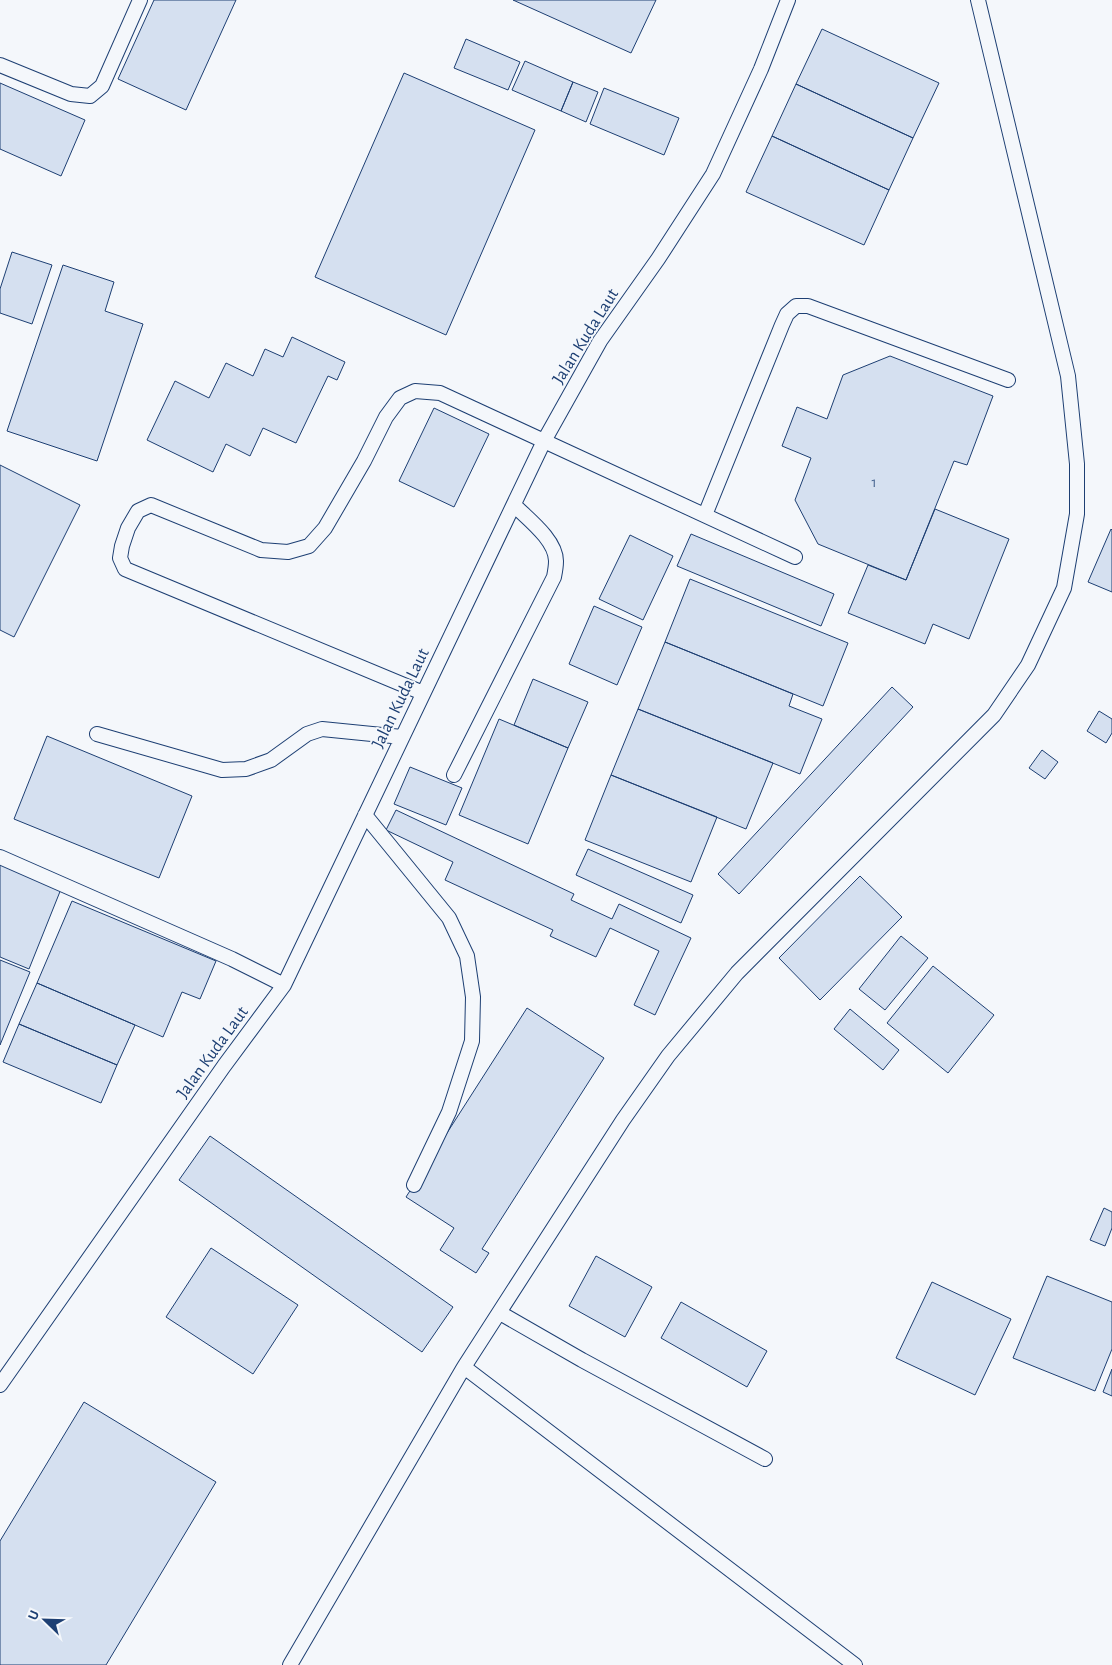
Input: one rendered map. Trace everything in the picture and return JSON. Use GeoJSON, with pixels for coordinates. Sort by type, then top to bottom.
{"type":"FeatureCollection","features":[{"type":"Feature","properties":{"kind":"lane"},"geometry":{"type":"LineString","coordinates":[[0,64],[71,94],[90,96],[102,86],[140,0]]}},
{"type":"Feature","properties":{"kind":"lane","name":"Jalan Kuda Laut"},"geometry":{"type":"LineString","coordinates":[[0,1385],[224,1066],[284,985],[544,441],[600,341],[658,259],[713,174],[761,69],[788,0]]}},
{"type":"Feature","properties":{"kind":"lane"},"geometry":{"type":"LineString","coordinates":[[290,1665],[464,1367],[623,1120],[668,1056],[737,973],[994,715],[1028,666],[1064,588],[1077,514],[1077,464],[1068,376],[978,0]]}},
{"type":"Feature","properties":{"kind":"lane"},"geometry":{"type":"LineString","coordinates":[[705,515],[786,314],[796,306],[808,306],[1008,380]]}},
{"type":"Feature","properties":{"kind":"lane"},"geometry":{"type":"LineString","coordinates":[[423,693],[124,569],[120,558],[128,528],[138,511],[151,505],[261,550],[288,552],[309,546],[325,528],[364,462],[386,417],[400,398],[414,391],[440,393],[795,557]]}},
{"type":"Feature","properties":{"kind":"lane"},"geometry":{"type":"LineString","coordinates":[[454,775],[554,577],[556,561],[550,542],[514,505]]}},
{"type":"Feature","properties":{"kind":"lane"},"geometry":{"type":"LineString","coordinates":[[98,734],[222,770],[246,769],[271,760],[307,734],[322,729],[402,737]]}},
{"type":"Feature","properties":{"kind":"lane"},"geometry":{"type":"LineString","coordinates":[[365,815],[450,918],[467,956],[473,997],[472,1041],[450,1112],[414,1185]]}},
{"type":"Feature","properties":{"kind":"lane"},"geometry":{"type":"LineString","coordinates":[[0,857],[232,959],[284,985]]}},
{"type":"Feature","properties":{"kind":"lane"},"geometry":{"type":"LineString","coordinates":[[500,1313],[764,1459]]}},
{"type":"Feature","properties":{"kind":"lane"},"geometry":{"type":"LineString","coordinates":[[464,1367],[854,1665]]}},
{"type":"Feature","properties":{"kind":"building"},"geometry":{"type":"Polygon","coordinates":[[[154,0],[236,0],[186,110],[118,79],[154,0]]]}},
{"type":"Feature","properties":{"kind":"building"},"geometry":{"type":"Polygon","coordinates":[[[513,0],[656,0],[631,53],[513,0]]]}},
{"type":"Feature","properties":{"kind":"building"},"geometry":{"type":"Polygon","coordinates":[[[822,29],[939,83],[913,138],[796,84],[822,29]]]}},
{"type":"Feature","properties":{"kind":"building"},"geometry":{"type":"Polygon","coordinates":[[[466,39],[520,62],[508,90],[454,68],[466,39]]]}},
{"type":"Feature","properties":{"kind":"building"},"geometry":{"type":"Polygon","coordinates":[[[525,61],[573,82],[561,111],[512,90],[525,61]]]}},
{"type":"Feature","properties":{"kind":"building"},"geometry":{"type":"Polygon","coordinates":[[[404,73],[535,130],[446,335],[315,277],[404,73]]]}},
{"type":"Feature","properties":{"kind":"building"},"geometry":{"type":"Polygon","coordinates":[[[573,82],[598,92],[586,122],[561,111],[573,82]]]}},
{"type":"Feature","properties":{"kind":"building"},"geometry":{"type":"Polygon","coordinates":[[[0,83],[85,120],[61,176],[0,149],[0,83]]]}},
{"type":"Feature","properties":{"kind":"building"},"geometry":{"type":"Polygon","coordinates":[[[796,84],[913,138],[889,190],[772,136],[796,84]]]}},
{"type":"Feature","properties":{"kind":"building"},"geometry":{"type":"Polygon","coordinates":[[[604,88],[679,118],[664,155],[590,124],[604,88]]]}},
{"type":"Feature","properties":{"kind":"building"},"geometry":{"type":"Polygon","coordinates":[[[772,136],[889,190],[864,245],[746,192],[772,136]]]}},
{"type":"Feature","properties":{"kind":"building"},"geometry":{"type":"Polygon","coordinates":[[[12,252],[52,265],[32,324],[0,313],[0,289],[12,252]]]}},
{"type":"Feature","properties":{"kind":"building"},"geometry":{"type":"Polygon","coordinates":[[[63,265],[114,282],[105,311],[143,324],[97,461],[7,431],[63,265]]]}},
{"type":"Feature","properties":{"kind":"building"},"geometry":{"type":"Polygon","coordinates":[[[292,337],[345,362],[337,380],[328,376],[296,443],[263,428],[250,456],[226,444],[213,472],[147,440],[175,381],[209,398],[226,363],[253,376],[265,349],[283,357],[292,337]]]}},
{"type":"Feature","properties":{"kind":"building"},"geometry":{"type":"Polygon","coordinates":[[[890,356],[993,396],[967,465],[954,461],[906,580],[818,544],[795,500],[811,458],[782,446],[797,407],[827,419],[843,375],[890,356]]]}},
{"type":"Feature","properties":{"kind":"building"},"geometry":{"type":"Polygon","coordinates":[[[434,408],[489,434],[454,507],[399,481],[434,408]]]}},
{"type":"Feature","properties":{"kind":"building"},"geometry":{"type":"Polygon","coordinates":[[[0,465],[80,505],[14,637],[0,630],[0,465]]]}},
{"type":"Feature","properties":{"kind":"building"},"geometry":{"type":"Polygon","coordinates":[[[935,509],[1009,539],[969,639],[933,624],[925,644],[848,613],[868,565],[906,580],[935,509]]]}},
{"type":"Feature","properties":{"kind":"building"},"geometry":{"type":"Polygon","coordinates":[[[1112,530],[1112,592],[1088,582],[1112,530]]]}},
{"type":"Feature","properties":{"kind":"building"},"geometry":{"type":"Polygon","coordinates":[[[691,534],[834,594],[821,626],[677,566],[691,534]]]}},
{"type":"Feature","properties":{"kind":"building"},"geometry":{"type":"Polygon","coordinates":[[[630,535],[673,556],[643,620],[599,599],[630,535]]]}},
{"type":"Feature","properties":{"kind":"building"},"geometry":{"type":"Polygon","coordinates":[[[690,579],[848,643],[823,706],[665,642],[690,579]]]}},
{"type":"Feature","properties":{"kind":"building"},"geometry":{"type":"Polygon","coordinates":[[[594,606],[642,627],[617,685],[569,664],[594,606]]]}},
{"type":"Feature","properties":{"kind":"building"},"geometry":{"type":"Polygon","coordinates":[[[665,642],[793,694],[789,706],[822,719],[800,774],[638,709],[665,642]]]}},
{"type":"Feature","properties":{"kind":"building"},"geometry":{"type":"Polygon","coordinates":[[[533,679],[588,702],[568,748],[514,725],[533,679]]]}},
{"type":"Feature","properties":{"kind":"building"},"geometry":{"type":"Polygon","coordinates":[[[892,687],[913,707],[739,894],[718,874],[892,687]]]}},
{"type":"Feature","properties":{"kind":"building"},"geometry":{"type":"Polygon","coordinates":[[[638,709],[773,763],[746,829],[611,775],[638,709]]]}},
{"type":"Feature","properties":{"kind":"building"},"geometry":{"type":"Polygon","coordinates":[[[1099,711],[1112,719],[1112,733],[1106,743],[1087,731],[1099,711]]]}},
{"type":"Feature","properties":{"kind":"building"},"geometry":{"type":"Polygon","coordinates":[[[499,719],[568,748],[528,844],[459,815],[499,719]]]}},
{"type":"Feature","properties":{"kind":"building"},"geometry":{"type":"Polygon","coordinates":[[[47,736],[192,796],[159,878],[14,819],[47,736]]]}},
{"type":"Feature","properties":{"kind":"building"},"geometry":{"type":"Polygon","coordinates":[[[1042,750],[1058,762],[1045,779],[1029,768],[1042,750]]]}},
{"type":"Feature","properties":{"kind":"building"},"geometry":{"type":"Polygon","coordinates":[[[410,767],[462,788],[446,825],[394,804],[410,767]]]}},
{"type":"Feature","properties":{"kind":"building"},"geometry":{"type":"Polygon","coordinates":[[[611,775],[717,817],[691,882],[585,840],[611,775]]]}},
{"type":"Feature","properties":{"kind":"building"},"geometry":{"type":"Polygon","coordinates":[[[396,810],[574,894],[571,900],[612,919],[619,904],[691,938],[655,1015],[634,1005],[659,951],[610,928],[596,957],[550,936],[553,930],[445,880],[453,862],[386,830],[396,810]]]}},
{"type":"Feature","properties":{"kind":"building"},"geometry":{"type":"Polygon","coordinates":[[[588,849],[693,895],[681,923],[576,875],[588,849]]]}},
{"type":"Feature","properties":{"kind":"building"},"geometry":{"type":"Polygon","coordinates":[[[0,864],[61,889],[29,969],[0,957],[0,864]]]}},
{"type":"Feature","properties":{"kind":"building"},"geometry":{"type":"Polygon","coordinates":[[[860,876],[902,917],[820,1000],[779,958],[860,876]]]}},
{"type":"Feature","properties":{"kind":"building"},"geometry":{"type":"Polygon","coordinates":[[[72,901],[216,961],[200,999],[182,992],[163,1037],[37,983],[72,901]]]}},
{"type":"Feature","properties":{"kind":"building"},"geometry":{"type":"Polygon","coordinates":[[[901,936],[928,958],[885,1010],[859,989],[901,936]]]}},
{"type":"Feature","properties":{"kind":"building"},"geometry":{"type":"Polygon","coordinates":[[[0,960],[30,972],[0,1045],[0,960]]]}},
{"type":"Feature","properties":{"kind":"building"},"geometry":{"type":"Polygon","coordinates":[[[933,966],[994,1015],[948,1073],[887,1023],[933,966]]]}},
{"type":"Feature","properties":{"kind":"building"},"geometry":{"type":"Polygon","coordinates":[[[37,983],[135,1025],[117,1065],[19,1024],[37,983]]]}},
{"type":"Feature","properties":{"kind":"building"},"geometry":{"type":"Polygon","coordinates":[[[527,1008],[604,1058],[482,1249],[489,1253],[476,1273],[440,1250],[454,1228],[406,1197],[527,1008]]]}},
{"type":"Feature","properties":{"kind":"building"},"geometry":{"type":"Polygon","coordinates":[[[850,1009],[899,1050],[883,1070],[834,1029],[850,1009]]]}},
{"type":"Feature","properties":{"kind":"building"},"geometry":{"type":"Polygon","coordinates":[[[19,1024],[117,1065],[101,1103],[3,1062],[19,1024]]]}},
{"type":"Feature","properties":{"kind":"building"},"geometry":{"type":"Polygon","coordinates":[[[210,1136],[453,1307],[422,1352],[179,1180],[210,1136]]]}},
{"type":"Feature","properties":{"kind":"building"},"geometry":{"type":"Polygon","coordinates":[[[1104,1208],[1112,1212],[1112,1228],[1105,1246],[1090,1240],[1104,1208]]]}},
{"type":"Feature","properties":{"kind":"building"},"geometry":{"type":"Polygon","coordinates":[[[211,1248],[298,1305],[253,1374],[166,1317],[211,1248]]]}},
{"type":"Feature","properties":{"kind":"building"},"geometry":{"type":"Polygon","coordinates":[[[596,1256],[652,1287],[625,1337],[569,1306],[596,1256]]]}},
{"type":"Feature","properties":{"kind":"building"},"geometry":{"type":"Polygon","coordinates":[[[1047,1276],[1112,1302],[1112,1349],[1095,1391],[1013,1358],[1047,1276]]]}},
{"type":"Feature","properties":{"kind":"building"},"geometry":{"type":"Polygon","coordinates":[[[932,1282],[1011,1319],[975,1395],[896,1358],[932,1282]]]}},
{"type":"Feature","properties":{"kind":"building"},"geometry":{"type":"Polygon","coordinates":[[[681,1302],[767,1351],[747,1387],[661,1338],[681,1302]]]}},
{"type":"Feature","properties":{"kind":"building"},"geometry":{"type":"Polygon","coordinates":[[[1112,1369],[1112,1396],[1103,1392],[1112,1369]]]}},
{"type":"Feature","properties":{"kind":"building"},"geometry":{"type":"Polygon","coordinates":[[[84,1402],[216,1482],[106,1665],[0,1665],[0,1541],[84,1402]]]}}]}
